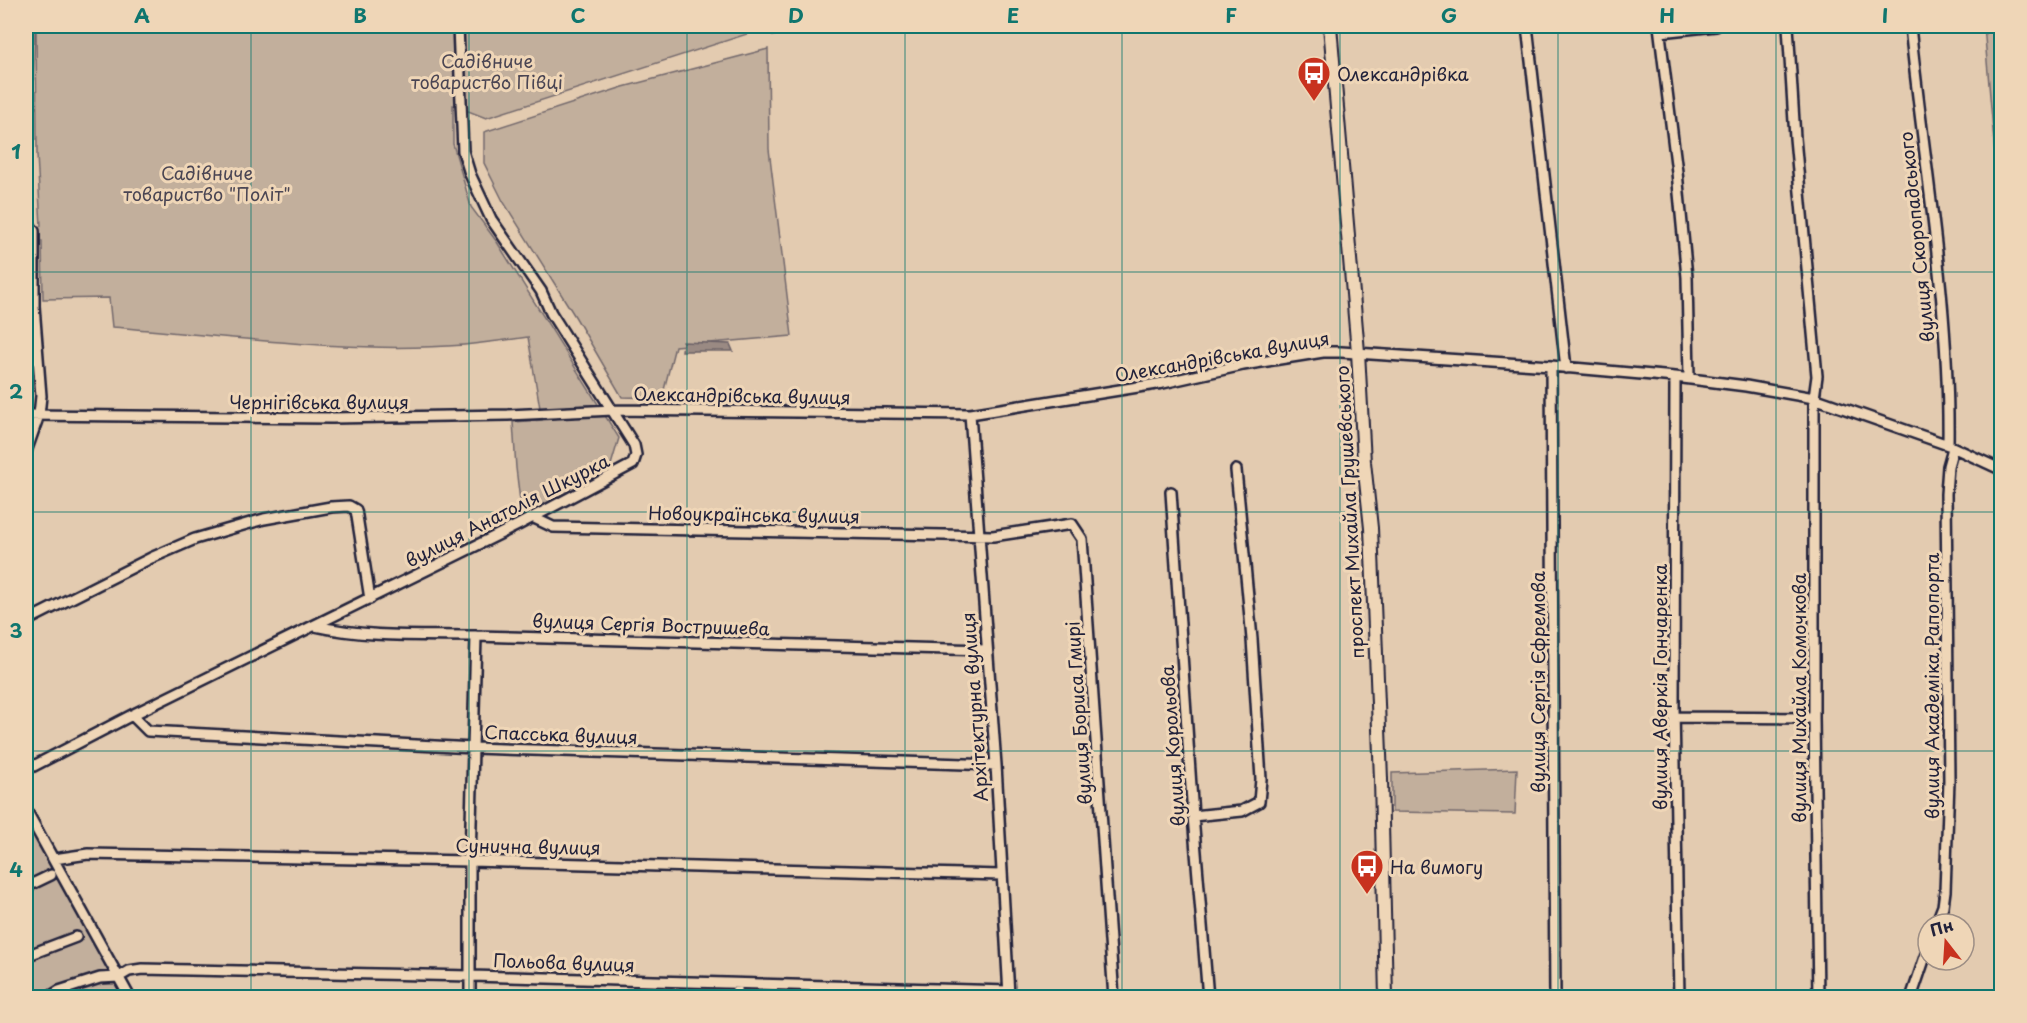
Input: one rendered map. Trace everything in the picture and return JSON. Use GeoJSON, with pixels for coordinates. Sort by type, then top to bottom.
{"type":"FeatureCollection","features":[{"type":"Feature","properties":{"kind":"street","name":"вулиця Анатолія Шкурка"},"geometry":{"type":"LineString","coordinates":[[26,770],[532,518],[633,464],[636,455],[634,445],[551,313],[541,291],[491,219],[470,174],[463,151],[459,26]]}},
{"type":"Feature","properties":{"kind":"street","name":"проспект Михайла Грушевського"},"geometry":{"type":"LineString","coordinates":[[1330,26],[1371,528],[1381,778],[1386,998]]}},
{"type":"Feature","properties":{"kind":"street"},"geometry":{"type":"LineString","coordinates":[[1527,26],[1566,368]]}},
{"type":"Feature","properties":{"kind":"street"},"geometry":{"type":"LineString","coordinates":[[1689,378],[1687,277],[1659,28],[1716,26]]}},
{"type":"Feature","properties":{"kind":"street","name":"вулиця Михайла Комочкова"},"geometry":{"type":"LineString","coordinates":[[1788,26],[1794,127],[1817,376],[1814,398],[1814,718],[1818,998]]}},
{"type":"Feature","properties":{"kind":"street","name":"вулиця Скоропадського"},"geometry":{"type":"LineString","coordinates":[[1910,26],[1940,280],[1951,446]]}},
{"type":"Feature","properties":{"kind":"street"},"geometry":{"type":"LineString","coordinates":[[26,220],[34,231],[34,306],[40,386],[39,415],[26,452]]}},
{"type":"Feature","properties":{"kind":"street","name":"Олександрівська вулиця"},"geometry":{"type":"LineString","coordinates":[[613,410],[970,414],[1163,383],[1243,365],[1323,352],[1358,352],[1689,378],[1814,398],[1951,446],[2001,470]]}},
{"type":"Feature","properties":{"kind":"street","name":"вулиця Сергія Єфремова"},"geometry":{"type":"LineString","coordinates":[[1551,366],[1555,998]]}},
{"type":"Feature","properties":{"kind":"street","name":"вулиця Аверкія Гончаренка"},"geometry":{"type":"LineString","coordinates":[[1675,377],[1674,717],[1679,998]]}},
{"type":"Feature","properties":{"kind":"street","name":"Чернігівська вулиця"},"geometry":{"type":"LineString","coordinates":[[26,415],[332,418],[508,415],[613,410]]}},
{"type":"Feature","properties":{"kind":"street","name":"Архітектурна вулиця"},"geometry":{"type":"LineString","coordinates":[[970,414],[996,765],[1009,994]]}},
{"type":"Feature","properties":{"kind":"street","name":"вулиця Академіка Рапопорта"},"geometry":{"type":"LineString","coordinates":[[1941,912],[1945,891],[1949,781],[1946,494],[1951,446]]}},
{"type":"Feature","properties":{"kind":"street"},"geometry":{"type":"LineString","coordinates":[[1193,816],[1242,811],[1259,802],[1260,795],[1261,779],[1252,639],[1236,470]]}},
{"type":"Feature","properties":{"kind":"street","name":"вулиця Корольова"},"geometry":{"type":"LineString","coordinates":[[1171,492],[1208,998]]}},
{"type":"Feature","properties":{"kind":"street"},"geometry":{"type":"LineString","coordinates":[[26,621],[178,545],[264,519],[331,507],[349,506],[356,510],[370,599]]}},
{"type":"Feature","properties":{"kind":"street","name":"Новоукраїнська вулиця"},"geometry":{"type":"LineString","coordinates":[[532,518],[553,527],[978,535]]}},
{"type":"Feature","properties":{"kind":"street","name":"вулиця Бориса Гмирі"},"geometry":{"type":"LineString","coordinates":[[978,535],[993,536],[1072,524],[1082,539],[1114,998]]}},
{"type":"Feature","properties":{"kind":"street","name":"вулиця Сергія Востришева"},"geometry":{"type":"LineString","coordinates":[[315,626],[345,633],[986,650]]}},
{"type":"Feature","properties":{"kind":"street"},"geometry":{"type":"LineString","coordinates":[[470,998],[470,861],[476,636]]}},
{"type":"Feature","properties":{"kind":"street","name":"Спасська вулиця"},"geometry":{"type":"LineString","coordinates":[[132,716],[148,731],[474,748],[996,765]]}},
{"type":"Feature","properties":{"kind":"street"},"geometry":{"type":"LineString","coordinates":[[1674,717],[1814,718]]}},
{"type":"Feature","properties":{"kind":"street"},"geometry":{"type":"LineString","coordinates":[[26,810],[130,998]]}},
{"type":"Feature","properties":{"kind":"street","name":"Сунична вулиця"},"geometry":{"type":"LineString","coordinates":[[54,859],[88,854],[1001,875]]}},
{"type":"Feature","properties":{"kind":"street"},"geometry":{"type":"LineString","coordinates":[[26,887],[51,875]]}},
{"type":"Feature","properties":{"kind":"street"},"geometry":{"type":"LineString","coordinates":[[26,956],[76,937]]}},
{"type":"Feature","properties":{"kind":"street","name":"Польова вулиця"},"geometry":{"type":"LineString","coordinates":[[48,998],[59,991],[100,978],[119,977],[129,971],[142,969],[471,976],[1009,994]]}},
{"type":"Feature","properties":{"kind":"street"},"geometry":{"type":"LineString","coordinates":[[1911,998],[1920,972]]}},
{"type":"Feature","properties":{"kind":"street"},"geometry":{"type":"LineString","coordinates":[[737,985],[737,998]]}},
{"type":"Feature","properties":{"kind":"green space"},"geometry":{"type":"Polygon","coordinates":[[[26,26],[35,26],[32,127],[26,126],[26,26]]]}},
{"type":"Feature","properties":{"kind":"green space","name":"Садівниче товариство \"Політ\""},"geometry":{"type":"Polygon","coordinates":[[[36,26],[772,26],[486,118],[453,105],[453,144],[471,207],[497,242],[619,438],[611,465],[601,477],[522,517],[513,422],[542,420],[528,337],[464,345],[420,347],[288,343],[112,327],[109,298],[43,299],[42,241],[26,242],[26,230],[41,226],[37,155],[36,26]]]}},
{"type":"Feature","properties":{"kind":"green space"},"geometry":{"type":"Polygon","coordinates":[[[772,26],[800,26],[773,36],[772,26]]]}},
{"type":"Feature","properties":{"kind":"green space"},"geometry":{"type":"Polygon","coordinates":[[[1984,26],[2001,26],[2001,221],[2000,213],[1984,26]]]}},
{"type":"Feature","properties":{"kind":"green space"},"geometry":{"type":"Polygon","coordinates":[[[768,49],[769,149],[792,336],[675,346],[662,398],[622,397],[503,201],[484,163],[484,132],[623,87],[768,49]]]}},
{"type":"Feature","properties":{"kind":"green space"},"geometry":{"type":"Polygon","coordinates":[[[1517,769],[1515,814],[1392,812],[1392,773],[1517,769]]]}},
{"type":"Feature","properties":{"kind":"green space"},"geometry":{"type":"Polygon","coordinates":[[[26,811],[130,997],[26,997],[26,811]]]}},
{"type":"Feature","properties":{"kind":"shaded area"},"geometry":{"type":"Polygon","coordinates":[[[683,342],[730,344],[733,351],[682,351],[683,342]]]}},
{"type":"Feature","properties":{"kind":"place","name":"Олександрівка"},"geometry":{"type":"Point","coordinates":[1314,102]}},
{"type":"Feature","properties":{"kind":"place","name":"На вимогу"},"geometry":{"type":"Point","coordinates":[1367,895]}},
{"type":"Feature","properties":{"kind":"park label","name":"Садівниче товариство Півці"},"geometry":{"type":"Point","coordinates":[487,70]}}]}
